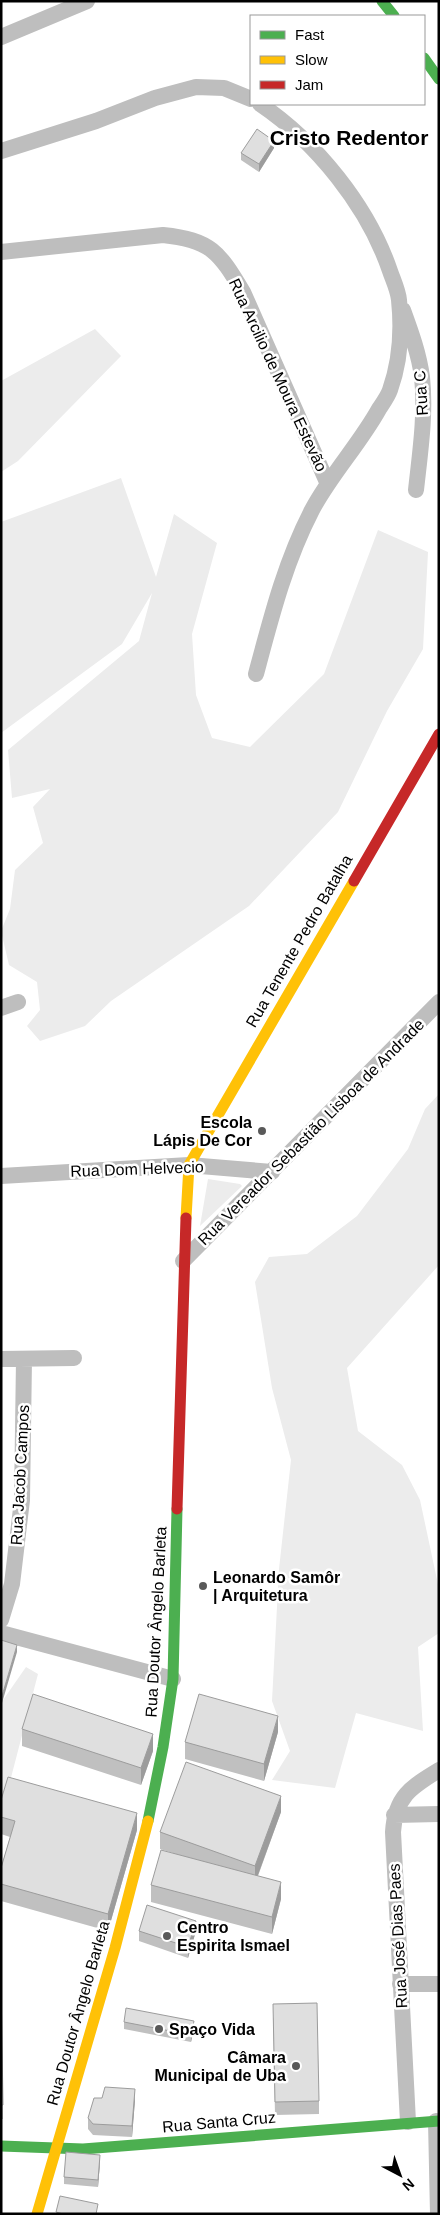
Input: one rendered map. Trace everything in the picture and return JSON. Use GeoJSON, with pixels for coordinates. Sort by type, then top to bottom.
{"type":"FeatureCollection","features":[{"type":"Feature","properties":{"kind":"street"},"geometry":{"type":"LineString","coordinates":[[1,37],[87,1]]}},
{"type":"Feature","properties":{"kind":"street"},"geometry":{"type":"LineString","coordinates":[[382,1],[393,15]]}},
{"type":"Feature","properties":{"kind":"street"},"geometry":{"type":"LineString","coordinates":[[425,59],[439,79]]}},
{"type":"Feature","properties":{"kind":"street"},"geometry":{"type":"LineString","coordinates":[[1,151],[96,121],[155,98],[196,87],[224,88],[250,99]]}},
{"type":"Feature","properties":{"kind":"street","name":"Rua C"},"geometry":{"type":"LineString","coordinates":[[261,105],[291,127],[321,159],[362,209],[383,251],[413,339],[422,377],[423,419],[416,490]]}},
{"type":"Feature","properties":{"kind":"street","name":"Rua Arcilio de Moura Estevão"},"geometry":{"type":"LineString","coordinates":[[1,252],[163,235],[188,238],[208,247],[226,264],[242,292],[327,482]]}},
{"type":"Feature","properties":{"kind":"street"},"geometry":{"type":"LineString","coordinates":[[256,674],[277,597],[294,548],[327,482],[367,431],[390,390],[399,352],[399,298]]}},
{"type":"Feature","properties":{"kind":"street","name":"Rua Tenente Pedro Batalha"},"geometry":{"type":"LineString","coordinates":[[190,1164],[439,734]]}},
{"type":"Feature","properties":{"kind":"street"},"geometry":{"type":"LineString","coordinates":[[1,1008],[18,1002]]}},
{"type":"Feature","properties":{"kind":"street","name":"Rua Vereador Sebastião Lisboa de Andrade"},"geometry":{"type":"LineString","coordinates":[[183,1262],[439,1002]]}},
{"type":"Feature","properties":{"kind":"street","name":"Rua Dom Helvecio"},"geometry":{"type":"LineString","coordinates":[[1,1176],[190,1164],[272,1172]]}},
{"type":"Feature","properties":{"kind":"street","name":"Rua Doutor Ângelo Barleta"},"geometry":{"type":"LineString","coordinates":[[37,2214],[136,1872],[167,1733],[173,1679],[183,1262],[190,1164]]}},
{"type":"Feature","properties":{"kind":"street","name":"Rua Jacob Campos"},"geometry":{"type":"LineString","coordinates":[[1,1620],[12,1584],[22,1500],[24,1358]]}},
{"type":"Feature","properties":{"kind":"street"},"geometry":{"type":"LineString","coordinates":[[1,1359],[74,1358]]}},
{"type":"Feature","properties":{"kind":"street"},"geometry":{"type":"LineString","coordinates":[[1,1633],[173,1679]]}},
{"type":"Feature","properties":{"kind":"street","name":"Rua José Dias Paes"},"geometry":{"type":"LineString","coordinates":[[408,2122],[393,1832],[394,1815],[401,1800],[410,1789],[439,1770]]}},
{"type":"Feature","properties":{"kind":"street"},"geometry":{"type":"LineString","coordinates":[[394,1815],[439,1814]]}},
{"type":"Feature","properties":{"kind":"street"},"geometry":{"type":"LineString","coordinates":[[400,1984],[439,1984]]}},
{"type":"Feature","properties":{"kind":"street"},"geometry":{"type":"LineString","coordinates":[[437,2121],[438,2214]]}},
{"type":"Feature","properties":{"kind":"street","name":"Rua Santa Cruz"},"geometry":{"type":"LineString","coordinates":[[1,2146],[54,2150],[83,2149],[437,2121]]}},
{"type":"Feature","properties":{"kind":"shaded area"},"geometry":{"type":"Polygon","coordinates":[[[95,329],[121,356],[18,461],[1,472],[1,381],[95,329]]]}},
{"type":"Feature","properties":{"kind":"shaded area"},"geometry":{"type":"Polygon","coordinates":[[[121,478],[156,577],[174,514],[217,543],[192,634],[196,695],[212,738],[250,747],[324,674],[378,530],[428,552],[423,649],[387,711],[338,812],[249,906],[111,1001],[85,1026],[40,1041],[27,1026],[40,1010],[37,982],[9,965],[1,931],[10,909],[15,870],[43,843],[33,807],[50,789],[12,798],[8,750],[139,641],[152,593],[122,644],[1,733],[1,522],[121,478]]]}},
{"type":"Feature","properties":{"kind":"shaded area"},"geometry":{"type":"Polygon","coordinates":[[[439,1094],[439,1265],[347,1368],[358,1431],[402,1465],[420,1500],[439,1589],[439,1633],[418,1647],[423,1731],[356,1713],[335,1788],[272,1780],[290,1751],[272,1701],[279,1569],[291,1460],[272,1388],[255,1282],[269,1257],[307,1254],[357,1216],[408,1149],[425,1109],[439,1094]]]}},
{"type":"Feature","properties":{"kind":"shaded area"},"geometry":{"type":"Polygon","coordinates":[[[208,1179],[240,1184],[242,1186],[200,1226],[208,1179]]]}},
{"type":"Feature","properties":{"kind":"shaded area"},"geometry":{"type":"Polygon","coordinates":[[[26,1667],[38,1674],[1,1816],[1,1703],[26,1667]]]}},
{"type":"Feature","properties":{"kind":"building"},"geometry":{"type":"Polygon","coordinates":[[[257,129],[274,141],[259,164],[241,153],[257,129]]]}},
{"type":"Feature","properties":{"kind":"building"},"geometry":{"type":"Polygon","coordinates":[[[1,1640],[17,1645],[2,1696],[1,1696],[1,1640]]]}},
{"type":"Feature","properties":{"kind":"building"},"geometry":{"type":"Polygon","coordinates":[[[33,1694],[153,1734],[141,1768],[22,1729],[33,1694]]]}},
{"type":"Feature","properties":{"kind":"building"},"geometry":{"type":"Polygon","coordinates":[[[199,1694],[278,1716],[264,1764],[185,1742],[199,1694]]]}},
{"type":"Feature","properties":{"kind":"building"},"geometry":{"type":"Polygon","coordinates":[[[186,1762],[281,1796],[255,1866],[160,1832],[186,1762]]]}},
{"type":"Feature","properties":{"kind":"building"},"geometry":{"type":"Polygon","coordinates":[[[8,1777],[137,1813],[108,1914],[1,1884],[1,1868],[15,1821],[1,1817],[1,1800],[8,1777]]]}},
{"type":"Feature","properties":{"kind":"building"},"geometry":{"type":"Polygon","coordinates":[[[161,1850],[281,1882],[272,1917],[151,1885],[161,1850]]]}},
{"type":"Feature","properties":{"kind":"building"},"geometry":{"type":"Polygon","coordinates":[[[147,1905],[196,1921],[188,1947],[139,1931],[147,1905]]]}},
{"type":"Feature","properties":{"kind":"building"},"geometry":{"type":"Polygon","coordinates":[[[1,1981],[3,2105],[1,2105],[1,1981]]]}},
{"type":"Feature","properties":{"kind":"building","name":"Câmara Municipal de Uba"},"geometry":{"type":"Polygon","coordinates":[[[317,2003],[319,2101],[275,2102],[273,2004],[317,2003]]]}},
{"type":"Feature","properties":{"kind":"building"},"geometry":{"type":"Polygon","coordinates":[[[126,2008],[194,2021],[191,2035],[124,2022],[126,2008]]]}},
{"type":"Feature","properties":{"kind":"building"},"geometry":{"type":"Polygon","coordinates":[[[105,2087],[135,2089],[132,2126],[93,2124],[88,2118],[94,2098],[102,2098],[105,2087]]]}},
{"type":"Feature","properties":{"kind":"building"},"geometry":{"type":"Polygon","coordinates":[[[66,2152],[100,2155],[98,2180],[64,2177],[66,2152]]]}},
{"type":"Feature","properties":{"kind":"building"},"geometry":{"type":"Polygon","coordinates":[[[60,2196],[98,2204],[96,2214],[63,2214],[56,2212],[60,2196]]]}},
{"type":"Feature","properties":{"kind":"traffic: fast"},"geometry":{"type":"LineString","coordinates":[[382,1],[393,15]]}},
{"type":"Feature","properties":{"kind":"traffic: fast"},"geometry":{"type":"LineString","coordinates":[[425,59],[439,79]]}},
{"type":"Feature","properties":{"kind":"traffic: fast"},"geometry":{"type":"LineString","coordinates":[[148,1821],[163,1747],[173,1679],[177,1509]]}},
{"type":"Feature","properties":{"kind":"traffic: fast"},"geometry":{"type":"LineString","coordinates":[[1,2146],[83,2149],[439,2121]]}},
{"type":"Feature","properties":{"kind":"traffic: slow"},"geometry":{"type":"LineString","coordinates":[[186,1218],[189,1165],[354,881]]}},
{"type":"Feature","properties":{"kind":"traffic: slow"},"geometry":{"type":"LineString","coordinates":[[37,2214],[115,1948],[148,1821]]}},
{"type":"Feature","properties":{"kind":"traffic: jam"},"geometry":{"type":"LineString","coordinates":[[354,881],[439,734]]}},
{"type":"Feature","properties":{"kind":"traffic: jam"},"geometry":{"type":"LineString","coordinates":[[177,1509],[186,1218]]}},
{"type":"Feature","properties":{"kind":"place","name":"Escola Lápis De Cor"},"geometry":{"type":"Point","coordinates":[262,1131]}},
{"type":"Feature","properties":{"kind":"place","name":"Leonardo Samôr | Arquitetura"},"geometry":{"type":"Point","coordinates":[203,1586]}},
{"type":"Feature","properties":{"kind":"place","name":"Centro Espirita Ismael"},"geometry":{"type":"Point","coordinates":[167,1936]}},
{"type":"Feature","properties":{"kind":"place","name":"Spaço Vida"},"geometry":{"type":"Point","coordinates":[159,2029]}},
{"type":"Feature","properties":{"kind":"place","name":"Câmara Municipal de Uba"},"geometry":{"type":"Point","coordinates":[296,2066]}},
{"type":"Feature","properties":{"kind":"district","name":"Cristo Redentor"},"geometry":{"type":"Point","coordinates":[349,137]}}]}
